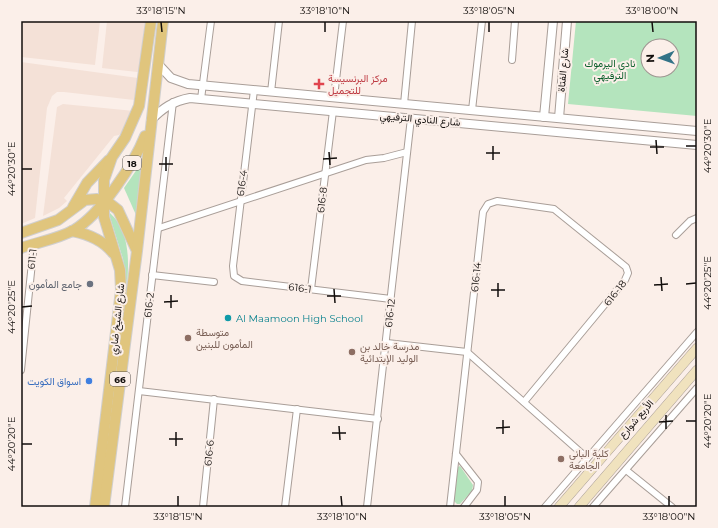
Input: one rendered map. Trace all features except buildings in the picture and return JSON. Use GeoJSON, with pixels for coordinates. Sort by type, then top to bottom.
{"type":"FeatureCollection","features":[{"type":"Feature","properties":{"kind":"main road","name":"شارع الشيخ ضاري"},"geometry":{"type":"LineString","coordinates":[[95,507],[121,290],[120,270],[106,224],[104,201],[105,176],[112,157],[125,138],[139,106],[151,21]]}},
{"type":"Feature","properties":{"kind":"main road","name":"شارع الشيخ ضاري"},"geometry":{"type":"LineString","coordinates":[[104,507],[163,21]]}},
{"type":"Feature","properties":{"kind":"main road","name":"18"},"geometry":{"type":"LineString","coordinates":[[21,248],[72,231],[87,221],[132,164],[141,148],[151,121]]}},
{"type":"Feature","properties":{"kind":"main road"},"geometry":{"type":"LineString","coordinates":[[72,208],[87,183],[112,157]]}},
{"type":"Feature","properties":{"kind":"main road"},"geometry":{"type":"LineString","coordinates":[[21,233],[58,220],[72,208],[89,199],[104,201],[114,206],[120,214],[136,251]]}},
{"type":"Feature","properties":{"kind":"main road"},"geometry":{"type":"LineString","coordinates":[[72,231],[86,234],[99,240],[116,257]]}},
{"type":"Feature","properties":{"kind":"main road","name":"الأربع شوارع"},"geometry":{"type":"LineString","coordinates":[[559,507],[697,348]]}},
{"type":"Feature","properties":{"kind":"main road","name":"الأربع شوارع"},"geometry":{"type":"LineString","coordinates":[[579,507],[697,370]]}},
{"type":"Feature","properties":{"kind":"street"},"geometry":{"type":"LineString","coordinates":[[201,99],[211,21]]}},
{"type":"Feature","properties":{"kind":"street"},"geometry":{"type":"LineString","coordinates":[[272,92],[279,21]]}},
{"type":"Feature","properties":{"kind":"street"},"geometry":{"type":"LineString","coordinates":[[334,97],[343,21]]}},
{"type":"Feature","properties":{"kind":"street"},"geometry":{"type":"LineString","coordinates":[[404,104],[412,21]]}},
{"type":"Feature","properties":{"kind":"street"},"geometry":{"type":"LineString","coordinates":[[472,110],[482,21]]}},
{"type":"Feature","properties":{"kind":"street"},"geometry":{"type":"LineString","coordinates":[[512,60],[515,21]]}},
{"type":"Feature","properties":{"kind":"street","name":"شارع الفتاة"},"geometry":{"type":"LineString","coordinates":[[545,113],[553,21]]}},
{"type":"Feature","properties":{"kind":"street","name":"شارع الفتاة"},"geometry":{"type":"LineString","coordinates":[[559,114],[567,21]]}},
{"type":"Feature","properties":{"kind":"street","name":"شارع النادي الترفيهي"},"geometry":{"type":"LineString","coordinates":[[158,64],[171,78],[179,82],[203,86],[472,110],[559,114],[697,131]]}},
{"type":"Feature","properties":{"kind":"street","name":"616-4"},"geometry":{"type":"LineString","coordinates":[[234,276],[233,266],[254,90]]}},
{"type":"Feature","properties":{"kind":"street","name":"شارع النادي الترفيهي"},"geometry":{"type":"LineString","coordinates":[[151,121],[160,111],[173,102],[190,98],[697,145]]}},
{"type":"Feature","properties":{"kind":"street"},"geometry":{"type":"LineString","coordinates":[[372,115],[375,101]]}},
{"type":"Feature","properties":{"kind":"street","name":"616-2"},"geometry":{"type":"LineString","coordinates":[[125,507],[173,102]]}},
{"type":"Feature","properties":{"kind":"street","name":"616-8"},"geometry":{"type":"LineString","coordinates":[[311,289],[333,111]]}},
{"type":"Feature","properties":{"kind":"street","name":"616-12"},"geometry":{"type":"LineString","coordinates":[[367,507],[387,343],[411,118]]}},
{"type":"Feature","properties":{"kind":"street"},"geometry":{"type":"LineString","coordinates":[[159,228],[366,160],[384,158],[407,152]]}},
{"type":"Feature","properties":{"kind":"street","name":"616-18"},"geometry":{"type":"LineString","coordinates":[[488,204],[497,201],[554,209],[626,267],[628,273],[626,280],[524,402]]}},
{"type":"Feature","properties":{"kind":"street","name":"616-14"},"geometry":{"type":"LineString","coordinates":[[450,507],[483,212],[488,204]]}},
{"type":"Feature","properties":{"kind":"street"},"geometry":{"type":"LineString","coordinates":[[676,236],[690,221],[697,218]]}},
{"type":"Feature","properties":{"kind":"street","name":"611-1"},"geometry":{"type":"LineString","coordinates":[[21,370],[34,243]]}},
{"type":"Feature","properties":{"kind":"street"},"geometry":{"type":"LineString","coordinates":[[152,275],[214,282]]}},
{"type":"Feature","properties":{"kind":"street","name":"616-1"},"geometry":{"type":"LineString","coordinates":[[234,276],[242,281],[391,299]]}},
{"type":"Feature","properties":{"kind":"street"},"geometry":{"type":"LineString","coordinates":[[545,507],[697,332]]}},
{"type":"Feature","properties":{"kind":"street"},"geometry":{"type":"LineString","coordinates":[[387,343],[467,352],[587,458]]}},
{"type":"Feature","properties":{"kind":"street"},"geometry":{"type":"LineString","coordinates":[[593,507],[697,388]]}},
{"type":"Feature","properties":{"kind":"street"},"geometry":{"type":"LineString","coordinates":[[139,391],[378,419]]}},
{"type":"Feature","properties":{"kind":"street","name":"616-6"},"geometry":{"type":"LineString","coordinates":[[203,507],[214,399]]}},
{"type":"Feature","properties":{"kind":"street"},"geometry":{"type":"LineString","coordinates":[[285,507],[297,409]]}},
{"type":"Feature","properties":{"kind":"street"},"geometry":{"type":"LineString","coordinates":[[456,454],[478,482],[477,490],[464,507]]}},
{"type":"Feature","properties":{"kind":"street"},"geometry":{"type":"LineString","coordinates":[[626,470],[672,507]]}},
{"type":"Feature","properties":{"kind":"shaded area"},"geometry":{"type":"Polygon","coordinates":[[[22,21],[100,21],[95,65],[21,57],[22,21]]]}},
{"type":"Feature","properties":{"kind":"shaded area"},"geometry":{"type":"Polygon","coordinates":[[[107,21],[145,21],[139,71],[102,68],[107,21]]]}},
{"type":"Feature","properties":{"kind":"shaded area"},"geometry":{"type":"Polygon","coordinates":[[[21,62],[138,78],[134,100],[64,92],[57,92],[52,96],[47,108],[35,218],[21,224],[21,62]]]}},
{"type":"Feature","properties":{"kind":"shaded area"},"geometry":{"type":"Polygon","coordinates":[[[63,104],[134,111],[124,130],[119,135],[114,136],[64,198],[67,201],[59,208],[43,216],[57,107],[63,104]]]}},
{"type":"Feature","properties":{"kind":"green space","name":"نادي اليرموك الترفيهي"},"geometry":{"type":"Polygon","coordinates":[[[576,21],[697,21],[697,116],[568,104],[576,21]]]}},
{"type":"Feature","properties":{"kind":"green space"},"geometry":{"type":"Polygon","coordinates":[[[142,162],[136,215],[124,188],[142,162]]]}},
{"type":"Feature","properties":{"kind":"green space"},"geometry":{"type":"Polygon","coordinates":[[[110,213],[117,220],[125,237],[128,256],[127,285],[123,259],[109,214],[110,213]]]}},
{"type":"Feature","properties":{"kind":"green space"},"geometry":{"type":"Polygon","coordinates":[[[460,466],[473,485],[472,491],[460,504],[457,504],[454,501],[458,467],[460,466]]]}},
{"type":"Feature","properties":{"kind":"place","name":"مركز البرنسيسة للتجميل"},"geometry":{"type":"Point","coordinates":[319,84]}},
{"type":"Feature","properties":{"kind":"place","name":"جامع المأمون"},"geometry":{"type":"Point","coordinates":[90,284]}},
{"type":"Feature","properties":{"kind":"place","name":"Al Maamoon High School"},"geometry":{"type":"Point","coordinates":[228,318]}},
{"type":"Feature","properties":{"kind":"place","name":"متوسطة المأمون للبنين"},"geometry":{"type":"Point","coordinates":[188,338]}},
{"type":"Feature","properties":{"kind":"place","name":"مدرسة خالد بن الوليد الإبتدائية"},"geometry":{"type":"Point","coordinates":[352,352]}},
{"type":"Feature","properties":{"kind":"place","name":"اسواق الكويت"},"geometry":{"type":"Point","coordinates":[89,381]}},
{"type":"Feature","properties":{"kind":"place","name":"كلية الباني الجامعة"},"geometry":{"type":"Point","coordinates":[561,459]}}]}
